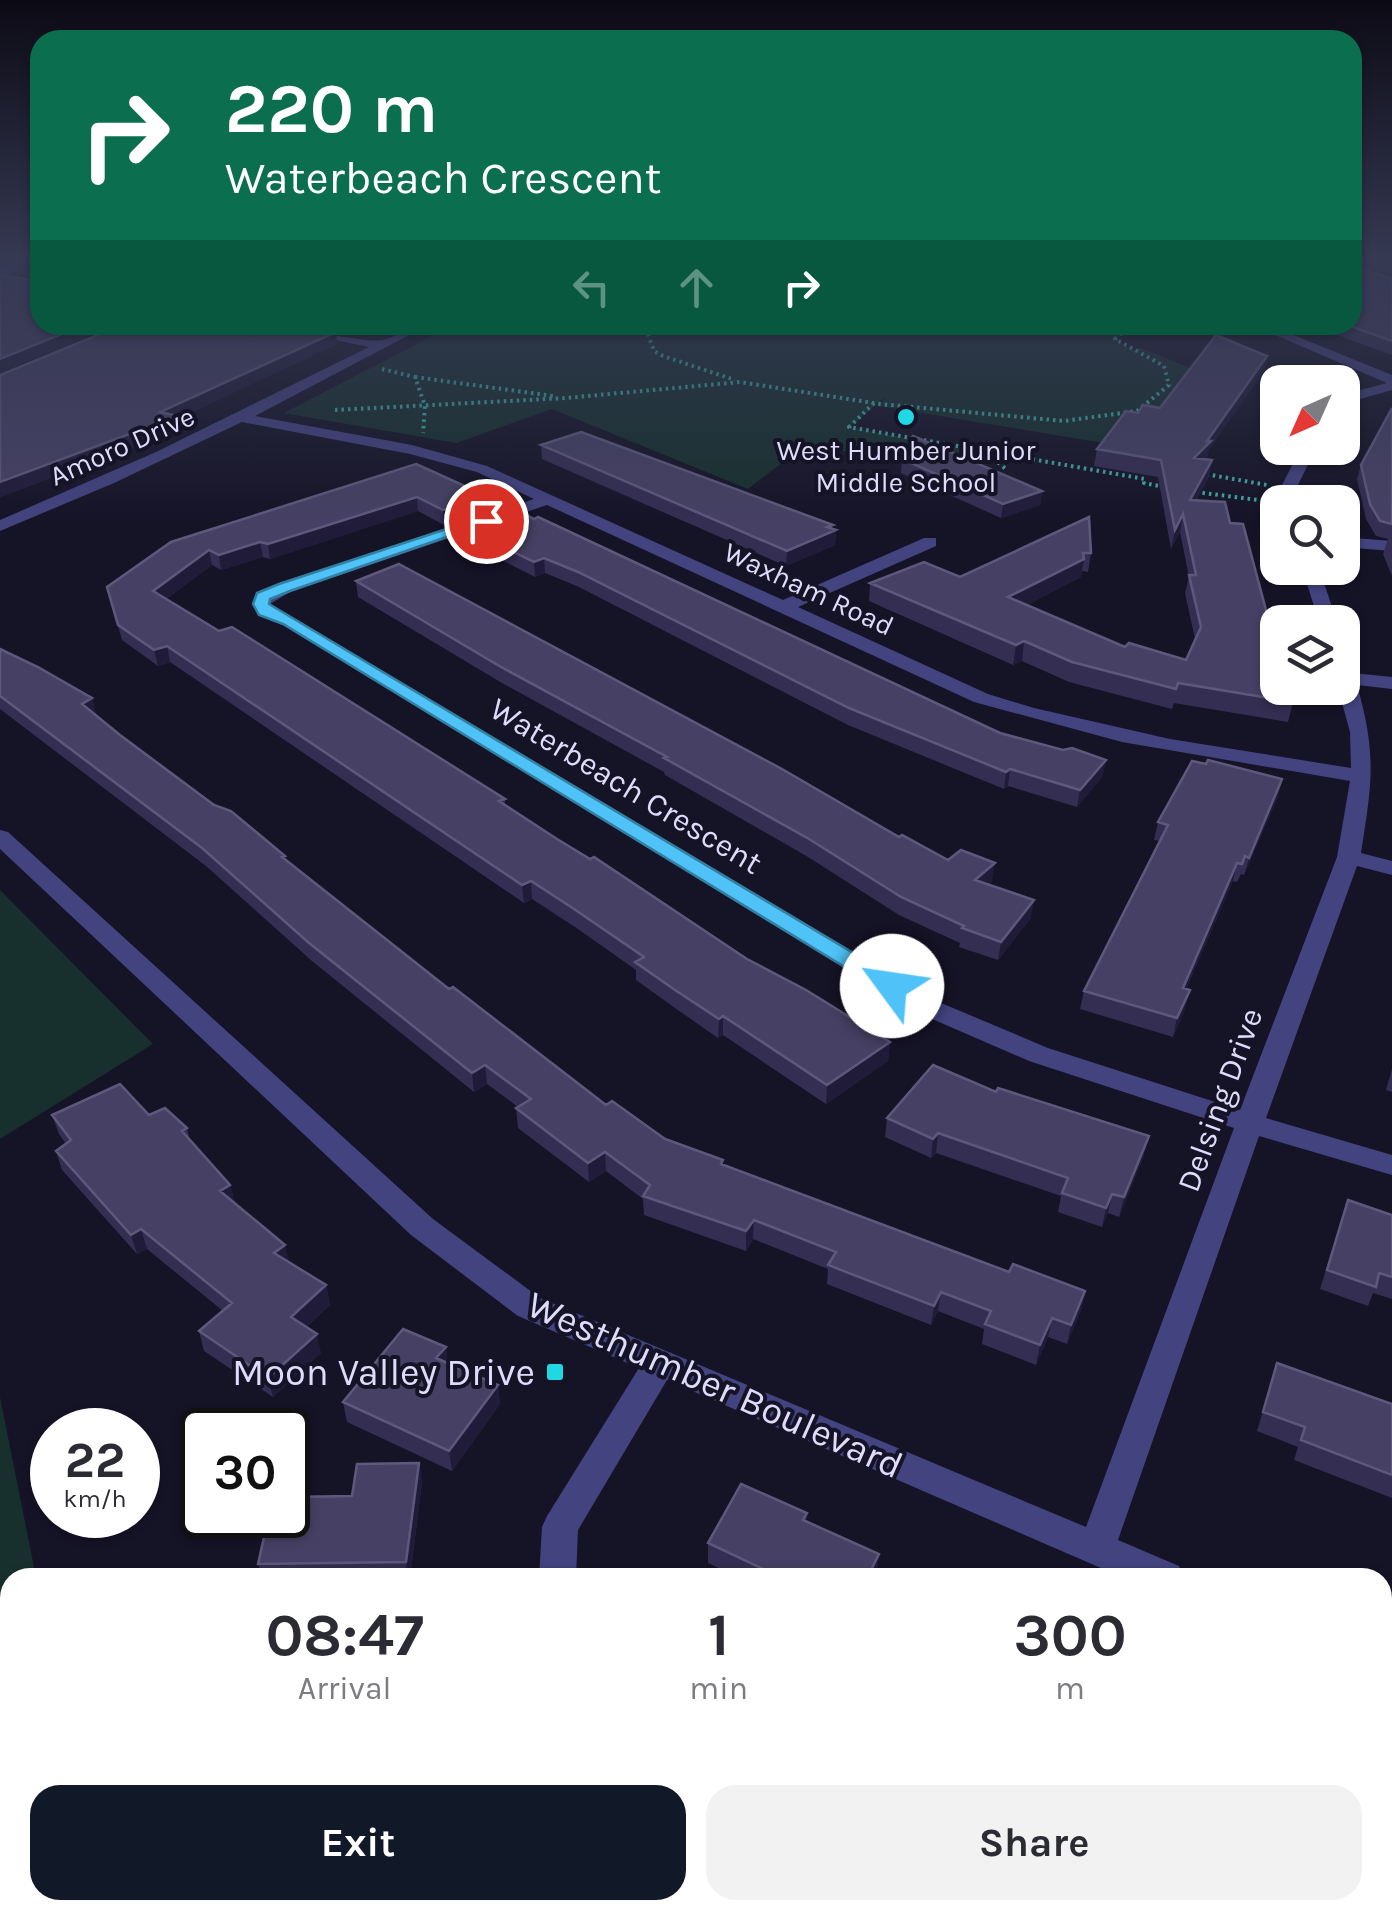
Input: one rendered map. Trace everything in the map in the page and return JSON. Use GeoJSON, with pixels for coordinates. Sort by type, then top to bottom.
{"type":"FeatureCollection","features":[{"type":"Feature","properties":{"kind":"street","name":"Amoro Drive"},"geometry":{"type":"LineString","coordinates":[[0,526],[97,488],[244,418],[379,347]]}},
{"type":"Feature","properties":{"kind":"street"},"geometry":{"type":"LineString","coordinates":[[1308,347],[1392,383]]}},
{"type":"Feature","properties":{"kind":"street"},"geometry":{"type":"LineString","coordinates":[[1360,394],[1392,383]]}},
{"type":"Feature","properties":{"kind":"street","name":"Waxham Road"},"geometry":{"type":"LineString","coordinates":[[244,418],[412,450],[482,470],[982,698],[1032,715],[1362,776]]}},
{"type":"Feature","properties":{"kind":"street","name":"Waterbeach Crescent"},"geometry":{"type":"LineString","coordinates":[[546,500],[284,588],[263,596],[261,604],[264,611],[289,620],[925,1006],[982,1034],[1066,1065],[1250,1122]]}},
{"type":"Feature","properties":{"kind":"street"},"geometry":{"type":"LineString","coordinates":[[783,607],[930,542]]}},
{"type":"Feature","properties":{"kind":"street"},"geometry":{"type":"LineString","coordinates":[[1360,543],[1392,546]]}},
{"type":"Feature","properties":{"kind":"street"},"geometry":{"type":"LineString","coordinates":[[1360,676],[1392,683]]}},
{"type":"Feature","properties":{"kind":"street","name":"Delsing Drive"},"geometry":{"type":"LineString","coordinates":[[1096,1550],[1349,858],[1362,776],[1360,732],[1353,705]]}},
{"type":"Feature","properties":{"kind":"street","name":"Westhumber Boulevard"},"geometry":{"type":"LineString","coordinates":[[0,837],[437,1240],[529,1307],[1141,1568]]}},
{"type":"Feature","properties":{"kind":"street"},"geometry":{"type":"LineString","coordinates":[[1349,858],[1392,868]]}},
{"type":"Feature","properties":{"kind":"street"},"geometry":{"type":"LineString","coordinates":[[1250,1122],[1392,1165]]}},
{"type":"Feature","properties":{"kind":"street"},"geometry":{"type":"LineString","coordinates":[[557,1568],[560,1527],[660,1365]]}},
{"type":"Feature","properties":{"kind":"path"},"geometry":{"type":"LineString","coordinates":[[652,347],[663,356],[740,382],[877,404],[1064,421],[1137,411],[1169,384],[1164,366],[1127,347]]}},
{"type":"Feature","properties":{"kind":"path"},"geometry":{"type":"LineString","coordinates":[[351,362],[416,377],[566,398]]}},
{"type":"Feature","properties":{"kind":"path"},"geometry":{"type":"LineString","coordinates":[[412,450],[421,442],[425,406],[416,377]]}},
{"type":"Feature","properties":{"kind":"path"},"geometry":{"type":"LineString","coordinates":[[329,410],[566,398],[740,382]]}},
{"type":"Feature","properties":{"kind":"path"},"geometry":{"type":"LineString","coordinates":[[877,404],[849,427],[1145,479],[1144,483],[1260,500]]}},
{"type":"Feature","properties":{"kind":"path"},"geometry":{"type":"LineString","coordinates":[[966,448],[962,452],[970,454]]}},
{"type":"Feature","properties":{"kind":"path"},"geometry":{"type":"LineString","coordinates":[[984,451],[1007,470]]}},
{"type":"Feature","properties":{"kind":"path"},"geometry":{"type":"LineString","coordinates":[[1194,472],[1260,488]]}},
{"type":"Feature","properties":{"kind":"green space"},"geometry":{"type":"Polygon","coordinates":[[[412,347],[1126,347],[1141,348],[1197,371],[1157,424],[1110,444],[879,406],[885,397],[850,427],[990,455],[972,471],[805,445],[748,489],[552,409],[456,443],[284,413],[412,347]]]}},
{"type":"Feature","properties":{"kind":"green space"},"geometry":{"type":"Polygon","coordinates":[[[0,890],[153,1044],[0,1139],[0,890]]]}},
{"type":"Feature","properties":{"kind":"green space"},"geometry":{"type":"Polygon","coordinates":[[[0,1397],[34,1568],[0,1568],[0,1397]]]}},
{"type":"Feature","properties":{"kind":"building"},"geometry":{"type":"Polygon","coordinates":[[[0,347],[31,347],[0,359],[0,347]]]}},
{"type":"Feature","properties":{"kind":"building"},"geometry":{"type":"Polygon","coordinates":[[[70,347],[304,347],[160,412],[178,416],[0,482],[0,375],[70,347]]]}},
{"type":"Feature","properties":{"kind":"building"},"geometry":{"type":"Polygon","coordinates":[[[1207,347],[1244,347],[1267,356],[1207,441],[1211,441],[1194,458],[1212,460],[1190,500],[1225,502],[1230,523],[1243,524],[1265,605],[1260,605],[1260,697],[1178,683],[1176,689],[1072,662],[1024,641],[1016,645],[870,583],[924,562],[960,577],[1089,517],[1091,553],[1083,553],[1084,559],[1008,597],[1125,647],[1129,643],[1186,660],[1201,627],[1189,575],[1196,575],[1183,514],[1175,530],[1161,460],[1097,449],[1126,411],[1138,413],[1143,405],[1160,408],[1207,347]]]}},
{"type":"Feature","properties":{"kind":"building"},"geometry":{"type":"Polygon","coordinates":[[[1392,408],[1392,524],[1380,521],[1370,504],[1361,465],[1392,408]]]}},
{"type":"Feature","properties":{"kind":"building"},"geometry":{"type":"Polygon","coordinates":[[[581,432],[833,525],[827,527],[836,530],[787,551],[541,445],[581,432]]]}},
{"type":"Feature","properties":{"kind":"building"},"geometry":{"type":"Polygon","coordinates":[[[913,436],[1042,491],[1003,504],[902,459],[913,436]]]}},
{"type":"Feature","properties":{"kind":"building"},"geometry":{"type":"Polygon","coordinates":[[[416,464],[487,496],[443,510],[417,497],[268,544],[260,542],[219,555],[209,550],[153,591],[219,631],[232,627],[505,799],[499,801],[590,859],[594,857],[747,959],[890,1042],[827,1085],[723,1016],[719,1019],[675,990],[635,962],[644,957],[531,881],[522,885],[167,646],[154,650],[118,625],[107,587],[171,542],[416,464]]]}},
{"type":"Feature","properties":{"kind":"building"},"geometry":{"type":"Polygon","coordinates":[[[509,507],[534,519],[538,517],[1000,733],[1063,750],[1072,748],[1106,760],[1080,790],[1010,769],[1006,772],[849,708],[578,572],[544,558],[534,562],[480,536],[487,533],[464,522],[509,507]]]}},
{"type":"Feature","properties":{"kind":"building"},"geometry":{"type":"Polygon","coordinates":[[[399,564],[782,769],[899,837],[902,835],[948,860],[961,850],[995,863],[975,880],[1034,900],[1001,942],[962,928],[901,897],[809,839],[356,581],[399,564]]]}},
{"type":"Feature","properties":{"kind":"building"},"geometry":{"type":"Polygon","coordinates":[[[0,649],[92,698],[82,704],[214,805],[231,811],[285,856],[282,857],[449,989],[453,987],[606,1105],[612,1101],[665,1139],[723,1160],[721,1164],[1009,1272],[1013,1264],[1085,1291],[1071,1325],[1052,1318],[1040,1345],[985,1324],[991,1311],[941,1292],[934,1306],[828,1265],[836,1252],[754,1220],[746,1231],[643,1196],[650,1185],[605,1152],[588,1163],[516,1108],[531,1099],[485,1065],[472,1073],[309,943],[202,848],[0,696],[0,649]]]}},
{"type":"Feature","properties":{"kind":"building"},"geometry":{"type":"Polygon","coordinates":[[[1208,760],[1282,779],[1249,858],[1245,856],[1242,864],[1237,863],[1183,988],[1190,990],[1177,1018],[1084,991],[1168,825],[1158,822],[1192,761],[1206,764],[1208,760]]]}},
{"type":"Feature","properties":{"kind":"building"},"geometry":{"type":"Polygon","coordinates":[[[933,1065],[996,1092],[998,1088],[1149,1136],[1124,1197],[1112,1194],[1106,1208],[1062,1193],[1068,1178],[938,1133],[933,1139],[887,1118],[933,1065]]]}},
{"type":"Feature","properties":{"kind":"building"},"geometry":{"type":"Polygon","coordinates":[[[120,1084],[149,1115],[165,1108],[187,1128],[182,1131],[230,1185],[220,1191],[285,1245],[274,1253],[326,1285],[291,1317],[317,1334],[268,1378],[199,1331],[232,1303],[141,1229],[131,1235],[56,1151],[71,1140],[52,1115],[120,1084]]]}},
{"type":"Feature","properties":{"kind":"building"},"geometry":{"type":"Polygon","coordinates":[[[1348,1200],[1392,1215],[1392,1277],[1379,1273],[1376,1287],[1327,1270],[1348,1200]]]}},
{"type":"Feature","properties":{"kind":"building"},"geometry":{"type":"Polygon","coordinates":[[[403,1329],[446,1347],[436,1358],[498,1385],[449,1451],[343,1402],[403,1329]]]}},
{"type":"Feature","properties":{"kind":"building"},"geometry":{"type":"Polygon","coordinates":[[[1277,1363],[1392,1404],[1392,1475],[1301,1440],[1305,1427],[1263,1412],[1277,1363]]]}},
{"type":"Feature","properties":{"kind":"building"},"geometry":{"type":"Polygon","coordinates":[[[419,1463],[406,1562],[258,1564],[264,1538],[310,1538],[310,1497],[352,1496],[357,1464],[419,1463]]]}},
{"type":"Feature","properties":{"kind":"building"},"geometry":{"type":"Polygon","coordinates":[[[741,1484],[807,1513],[803,1520],[879,1554],[872,1568],[761,1568],[708,1543],[741,1484]]]}},
{"type":"Feature","properties":{"kind":"place","name":"West Humber Junior Middle School"},"geometry":{"type":"Point","coordinates":[906,417]}},
{"type":"Feature","properties":{"kind":"place","name":"Moon Valley Drive"},"geometry":{"type":"Point","coordinates":[555,1372]}},
{"type":"Feature","properties":{"kind":"route"},"geometry":{"type":"LineString","coordinates":[[486,521],[284,588],[263,596],[261,604],[264,611],[289,620],[892,986]]}}]}
